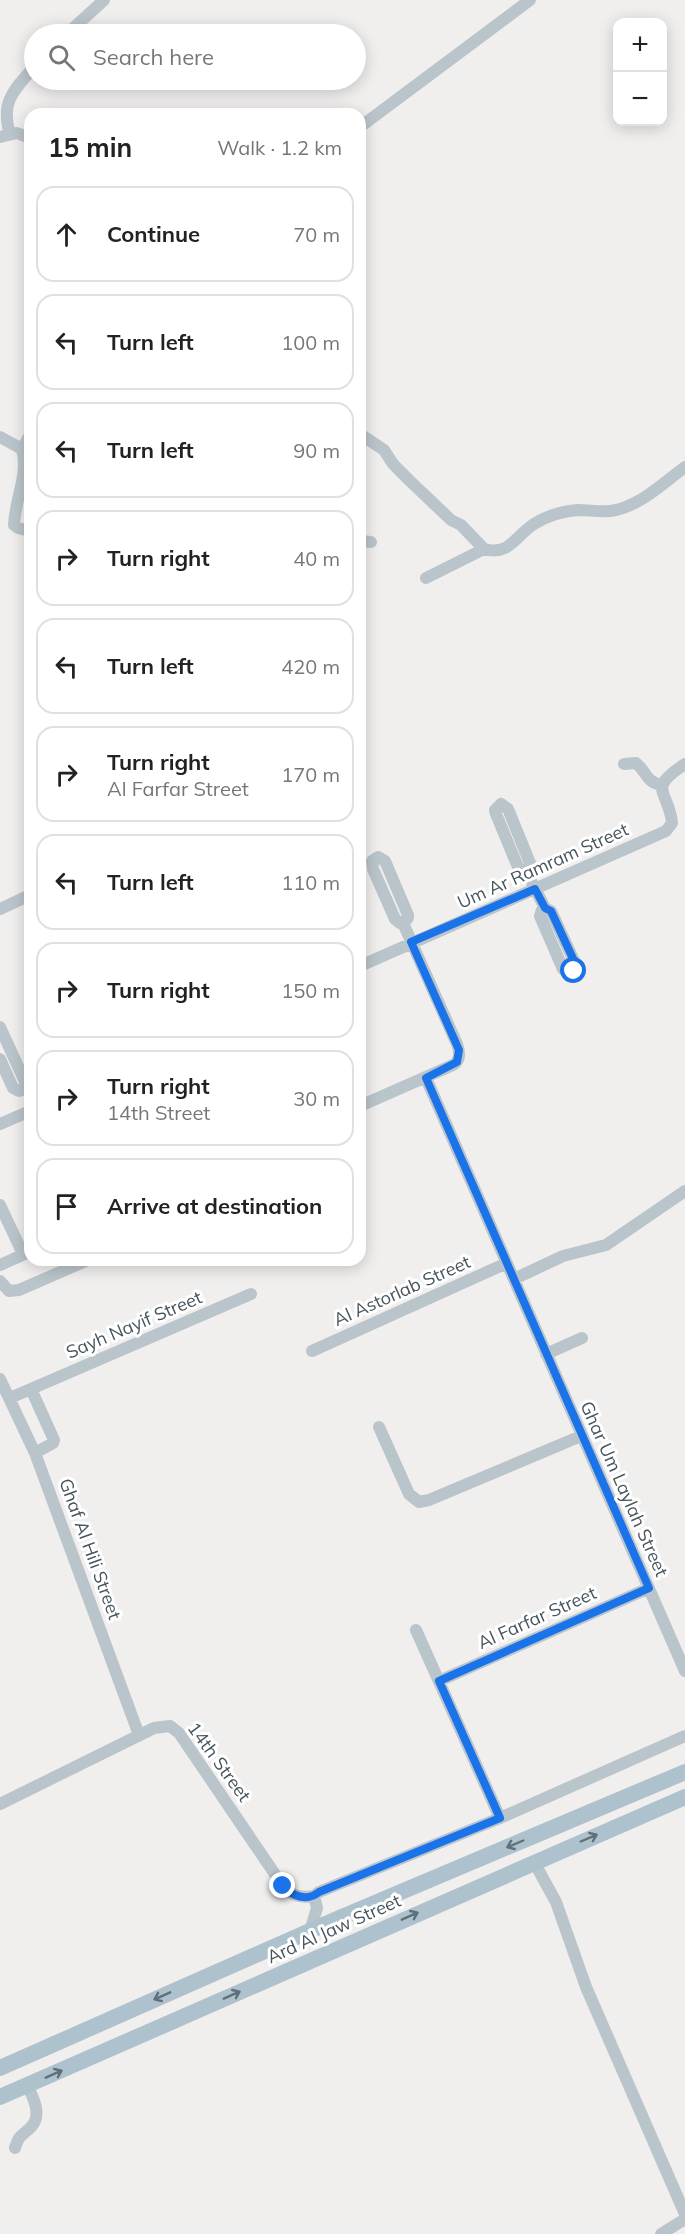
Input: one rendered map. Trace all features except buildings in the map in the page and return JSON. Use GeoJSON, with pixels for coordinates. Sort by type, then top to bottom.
{"type":"FeatureCollection","features":[{"type":"Feature","properties":{"kind":"main road"},"geometry":{"type":"LineString","coordinates":[[669,1804],[662,1794],[677,1776]]}},
{"type":"Feature","properties":{"kind":"main road","name":"Ard Al Jaw Street"},"geometry":{"type":"LineString","coordinates":[[0,2068],[337,1919],[677,1776]]}},
{"type":"Feature","properties":{"kind":"main road","name":"Ard Al Jaw Street"},"geometry":{"type":"LineString","coordinates":[[0,2097],[685,1797]]}},
{"type":"Feature","properties":{"kind":"street"},"geometry":{"type":"LineString","coordinates":[[78,24],[104,0]]}},
{"type":"Feature","properties":{"kind":"street"},"geometry":{"type":"LineString","coordinates":[[366,123],[530,0]]}},
{"type":"Feature","properties":{"kind":"street"},"geometry":{"type":"LineString","coordinates":[[24,79],[15,89],[7,106],[5,136],[24,134]]}},
{"type":"Feature","properties":{"kind":"street"},"geometry":{"type":"LineString","coordinates":[[0,437],[22,449],[24,455]]}},
{"type":"Feature","properties":{"kind":"street"},"geometry":{"type":"LineString","coordinates":[[366,438],[384,450],[403,475],[452,520],[461,525],[484,549],[495,552],[504,549],[533,525],[553,515],[576,510],[610,511],[621,508],[641,498],[685,467]]}},
{"type":"Feature","properties":{"kind":"street"},"geometry":{"type":"LineString","coordinates":[[22,449],[24,446]]}},
{"type":"Feature","properties":{"kind":"street"},"geometry":{"type":"LineString","coordinates":[[24,473],[14,525],[24,530]]}},
{"type":"Feature","properties":{"kind":"street"},"geometry":{"type":"LineString","coordinates":[[426,578],[484,549]]}},
{"type":"Feature","properties":{"kind":"street"},"geometry":{"type":"LineString","coordinates":[[624,764],[636,763],[648,779],[662,785],[670,774],[685,764]]}},
{"type":"Feature","properties":{"kind":"street","name":"Um Ar Ramram Street"},"geometry":{"type":"LineString","coordinates":[[366,963],[663,833],[670,828],[672,818],[662,785]]}},
{"type":"Feature","properties":{"kind":"street"},"geometry":{"type":"LineString","coordinates":[[526,871],[531,863],[508,809],[501,804],[497,806],[496,814],[518,867],[526,871],[545,908],[551,911],[575,963],[574,971],[570,973],[563,969],[540,916],[545,908]]}},
{"type":"Feature","properties":{"kind":"street"},"geometry":{"type":"LineString","coordinates":[[378,857],[385,861],[408,915],[404,923],[395,919],[373,869],[372,861],[375,858],[378,857]]}},
{"type":"Feature","properties":{"kind":"street"},"geometry":{"type":"LineString","coordinates":[[0,909],[24,898]]}},
{"type":"Feature","properties":{"kind":"street"},"geometry":{"type":"LineString","coordinates":[[366,1103],[457,1062],[459,1050],[404,923]]}},
{"type":"Feature","properties":{"kind":"street"},"geometry":{"type":"LineString","coordinates":[[0,1027],[24,1080]]}},
{"type":"Feature","properties":{"kind":"street"},"geometry":{"type":"LineString","coordinates":[[0,1059],[13,1088],[23,1090]]}},
{"type":"Feature","properties":{"kind":"street","name":"Ghar Um Laylah Street"},"geometry":{"type":"LineString","coordinates":[[426,1078],[685,1671]]}},
{"type":"Feature","properties":{"kind":"street"},"geometry":{"type":"LineString","coordinates":[[0,1124],[24,1112]]}},
{"type":"Feature","properties":{"kind":"street"},"geometry":{"type":"LineString","coordinates":[[514,1279],[563,1256],[606,1245],[685,1191]]}},
{"type":"Feature","properties":{"kind":"street"},"geometry":{"type":"LineString","coordinates":[[0,1204],[24,1249]]}},
{"type":"Feature","properties":{"kind":"street"},"geometry":{"type":"LineString","coordinates":[[0,1265],[24,1254]]}},
{"type":"Feature","properties":{"kind":"street","name":"Al Astorlab Street"},"geometry":{"type":"LineString","coordinates":[[312,1351],[507,1263]]}},
{"type":"Feature","properties":{"kind":"street"},"geometry":{"type":"LineString","coordinates":[[0,1281],[9,1291],[19,1290],[74,1266]]}},
{"type":"Feature","properties":{"kind":"street","name":"Sayh Nayif Street"},"geometry":{"type":"LineString","coordinates":[[10,1398],[251,1294]]}},
{"type":"Feature","properties":{"kind":"street"},"geometry":{"type":"LineString","coordinates":[[546,1354],[582,1338]]}},
{"type":"Feature","properties":{"kind":"street","name":"Ghaf Al Hili Street"},"geometry":{"type":"LineString","coordinates":[[0,1379],[35,1453],[139,1735]]}},
{"type":"Feature","properties":{"kind":"street"},"geometry":{"type":"LineString","coordinates":[[31,1389],[54,1440],[53,1443],[35,1453]]}},
{"type":"Feature","properties":{"kind":"street"},"geometry":{"type":"LineString","coordinates":[[379,1427],[409,1494],[418,1502],[429,1500],[581,1436]]}},
{"type":"Feature","properties":{"kind":"street","name":"Al Farfar Street"},"geometry":{"type":"LineString","coordinates":[[439,1681],[649,1588]]}},
{"type":"Feature","properties":{"kind":"street"},"geometry":{"type":"LineString","coordinates":[[416,1630],[500,1818]]}},
{"type":"Feature","properties":{"kind":"street","name":"14th Street"},"geometry":{"type":"LineString","coordinates":[[0,1804],[139,1735],[163,1726],[170,1726],[179,1732],[283,1886],[299,1897],[316,1902],[337,1919]]}},
{"type":"Feature","properties":{"kind":"street"},"geometry":{"type":"LineString","coordinates":[[310,1931],[319,1892],[500,1818],[685,1736]]}},
{"type":"Feature","properties":{"kind":"street"},"geometry":{"type":"LineString","coordinates":[[534,1862],[556,1902],[583,1980],[685,2216],[661,2234]]}},
{"type":"Feature","properties":{"kind":"street"},"geometry":{"type":"LineString","coordinates":[[15,2148],[20,2135],[30,2128],[36,2117],[36,2106],[27,2085]]}},
{"type":"Feature","properties":{"kind":"route"},"geometry":{"type":"LineString","coordinates":[[283,1886],[299,1897],[314,1896],[500,1818],[439,1681],[649,1588],[426,1078],[457,1062],[459,1050],[411,942],[535,889],[545,908],[551,911],[575,963],[574,971]]}}]}
